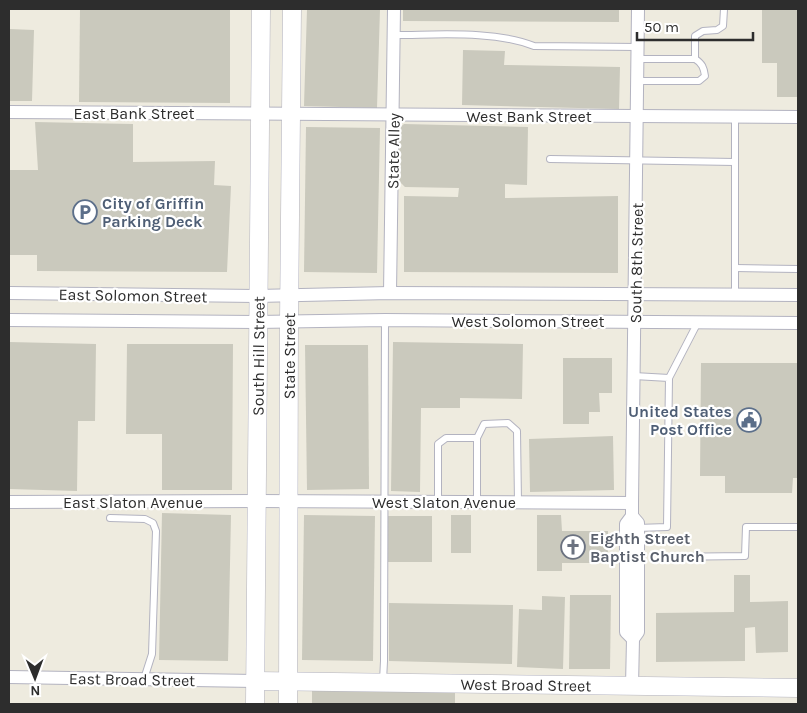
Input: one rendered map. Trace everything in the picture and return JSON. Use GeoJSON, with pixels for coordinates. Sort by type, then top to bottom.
{"type":"FeatureCollection","features":[{"type":"Feature","properties":{"kind":"main road","name":"South Hill Street"},"geometry":{"type":"LineString","coordinates":[[255,704],[257,296],[261,9]]}},
{"type":"Feature","properties":{"kind":"main road","name":"State Street"},"geometry":{"type":"LineString","coordinates":[[288,704],[292,9]]}},
{"type":"Feature","properties":{"kind":"main road","name":"West Broad Street"},"geometry":{"type":"LineString","coordinates":[[255,681],[798,688]]}},
{"type":"Feature","properties":{"kind":"street","name":"State Alley"},"geometry":{"type":"LineString","coordinates":[[390,293],[394,9]]}},
{"type":"Feature","properties":{"kind":"street","name":"South 8th Street"},"geometry":{"type":"LineString","coordinates":[[633,639],[626,632],[626,524],[632,516],[638,9]]}},
{"type":"Feature","properties":{"kind":"street","name":"East Bank Street"},"geometry":{"type":"LineString","coordinates":[[9,112],[259,113]]}},
{"type":"Feature","properties":{"kind":"street","name":"West Bank Street"},"geometry":{"type":"LineString","coordinates":[[259,113],[798,118]]}},
{"type":"Feature","properties":{"kind":"street","name":"East Solomon Street"},"geometry":{"type":"LineString","coordinates":[[9,293],[257,296]]}},
{"type":"Feature","properties":{"kind":"street","name":"West Solomon Street"},"geometry":{"type":"LineString","coordinates":[[257,296],[390,293],[798,295]]}},
{"type":"Feature","properties":{"kind":"street","name":"East Solomon Street"},"geometry":{"type":"LineString","coordinates":[[9,320],[257,322]]}},
{"type":"Feature","properties":{"kind":"street","name":"West Solomon Street"},"geometry":{"type":"LineString","coordinates":[[257,322],[386,320],[798,323]]}},
{"type":"Feature","properties":{"kind":"street","name":"West Slaton Avenue"},"geometry":{"type":"LineString","coordinates":[[256,501],[632,503]]}},
{"type":"Feature","properties":{"kind":"street","name":"East Slaton Avenue"},"geometry":{"type":"LineString","coordinates":[[9,502],[256,501]]}},
{"type":"Feature","properties":{"kind":"street","name":"South 8th Street"},"geometry":{"type":"LineString","coordinates":[[632,516],[638,523],[638,632],[633,639],[632,686]]}},
{"type":"Feature","properties":{"kind":"street","name":"East Broad Street"},"geometry":{"type":"LineString","coordinates":[[9,677],[255,681]]}},
{"type":"Feature","properties":{"kind":"lane"},"geometry":{"type":"LineString","coordinates":[[694,59],[695,36],[703,31],[717,30],[723,26],[724,9]]}},
{"type":"Feature","properties":{"kind":"lane"},"geometry":{"type":"LineString","coordinates":[[394,35],[495,36],[518,40],[534,46],[694,59],[701,62],[704,69],[705,76],[699,82],[638,82]]}},
{"type":"Feature","properties":{"kind":"lane"},"geometry":{"type":"LineString","coordinates":[[735,117],[735,295]]}},
{"type":"Feature","properties":{"kind":"lane"},"geometry":{"type":"LineString","coordinates":[[550,159],[735,162]]}},
{"type":"Feature","properties":{"kind":"lane"},"geometry":{"type":"LineString","coordinates":[[735,268],[798,269]]}},
{"type":"Feature","properties":{"kind":"lane"},"geometry":{"type":"LineString","coordinates":[[382,683],[384,661],[386,320]]}},
{"type":"Feature","properties":{"kind":"lane"},"geometry":{"type":"LineString","coordinates":[[638,528],[667,527],[668,378],[698,322]]}},
{"type":"Feature","properties":{"kind":"lane"},"geometry":{"type":"LineString","coordinates":[[634,376],[668,378]]}},
{"type":"Feature","properties":{"kind":"lane"},"geometry":{"type":"LineString","coordinates":[[477,502],[476,438],[484,424],[508,423],[517,431],[518,502]]}},
{"type":"Feature","properties":{"kind":"lane"},"geometry":{"type":"LineString","coordinates":[[438,502],[438,444],[446,438],[476,438]]}},
{"type":"Feature","properties":{"kind":"lane"},"geometry":{"type":"LineString","coordinates":[[110,518],[145,518],[152,523],[156,531],[152,654],[144,679]]}},
{"type":"Feature","properties":{"kind":"lane"},"geometry":{"type":"LineString","coordinates":[[662,557],[745,556],[746,527],[798,527]]}},
{"type":"Feature","properties":{"kind":"building"},"geometry":{"type":"Polygon","coordinates":[[[80,9],[230,9],[230,103],[79,102],[80,9]]]}},
{"type":"Feature","properties":{"kind":"building"},"geometry":{"type":"Polygon","coordinates":[[[307,9],[380,9],[377,108],[304,106],[307,9]]]}},
{"type":"Feature","properties":{"kind":"building"},"geometry":{"type":"Polygon","coordinates":[[[403,9],[619,9],[619,22],[403,21],[403,9]]]}},
{"type":"Feature","properties":{"kind":"building"},"geometry":{"type":"Polygon","coordinates":[[[762,9],[798,9],[798,97],[777,97],[777,63],[762,63],[762,9]]]}},
{"type":"Feature","properties":{"kind":"building"},"geometry":{"type":"Polygon","coordinates":[[[9,29],[34,30],[32,101],[9,101],[9,29]]]}},
{"type":"Feature","properties":{"kind":"building"},"geometry":{"type":"Polygon","coordinates":[[[463,50],[505,51],[504,65],[620,67],[619,109],[462,105],[463,50]]]}},
{"type":"Feature","properties":{"kind":"building"},"geometry":{"type":"Polygon","coordinates":[[[35,122],[133,124],[133,162],[215,161],[214,185],[231,186],[227,272],[37,271],[37,255],[9,255],[9,170],[38,170],[35,122]]]}},
{"type":"Feature","properties":{"kind":"building"},"geometry":{"type":"Polygon","coordinates":[[[404,124],[528,127],[527,185],[505,184],[505,198],[618,196],[618,273],[404,272],[404,196],[458,197],[459,188],[405,187],[396,178],[397,130],[404,124]]]}},
{"type":"Feature","properties":{"kind":"building"},"geometry":{"type":"Polygon","coordinates":[[[306,127],[380,128],[377,273],[304,272],[306,127]]]}},
{"type":"Feature","properties":{"kind":"building"},"geometry":{"type":"Polygon","coordinates":[[[9,342],[96,344],[95,421],[78,421],[77,491],[9,489],[9,342]]]}},
{"type":"Feature","properties":{"kind":"building"},"geometry":{"type":"Polygon","coordinates":[[[393,342],[523,344],[522,399],[460,398],[460,408],[421,408],[420,492],[391,491],[393,342]]]}},
{"type":"Feature","properties":{"kind":"building"},"geometry":{"type":"Polygon","coordinates":[[[127,344],[233,344],[232,490],[162,490],[162,434],[126,434],[127,344]]]}},
{"type":"Feature","properties":{"kind":"building"},"geometry":{"type":"Polygon","coordinates":[[[305,345],[368,345],[369,489],[307,490],[305,345]]]}},
{"type":"Feature","properties":{"kind":"building"},"geometry":{"type":"Polygon","coordinates":[[[563,358],[612,358],[612,393],[599,393],[600,412],[589,412],[589,424],[563,424],[563,358]]]}},
{"type":"Feature","properties":{"kind":"building","name":"United States Post Office"},"geometry":{"type":"Polygon","coordinates":[[[701,363],[798,363],[798,478],[793,478],[792,493],[725,493],[725,476],[700,476],[701,363]]]}},
{"type":"Feature","properties":{"kind":"building"},"geometry":{"type":"Polygon","coordinates":[[[613,436],[614,490],[530,492],[529,439],[613,436]]]}},
{"type":"Feature","properties":{"kind":"building"},"geometry":{"type":"Polygon","coordinates":[[[162,513],[231,515],[228,661],[159,660],[162,513]]]}},
{"type":"Feature","properties":{"kind":"building"},"geometry":{"type":"Polygon","coordinates":[[[304,515],[375,516],[373,661],[302,660],[304,515]]]}},
{"type":"Feature","properties":{"kind":"building"},"geometry":{"type":"Polygon","coordinates":[[[451,515],[471,515],[471,553],[451,553],[451,515]]]}},
{"type":"Feature","properties":{"kind":"building","name":"Eighth Street Baptist Church"},"geometry":{"type":"Polygon","coordinates":[[[537,515],[561,515],[562,531],[608,531],[608,563],[562,563],[562,571],[537,571],[537,515]]]}},
{"type":"Feature","properties":{"kind":"building"},"geometry":{"type":"Polygon","coordinates":[[[387,516],[432,516],[432,562],[387,562],[387,516]]]}},
{"type":"Feature","properties":{"kind":"building"},"geometry":{"type":"Polygon","coordinates":[[[734,575],[750,575],[750,602],[788,601],[788,652],[756,653],[755,627],[745,628],[745,661],[656,662],[656,613],[734,612],[734,575]]]}},
{"type":"Feature","properties":{"kind":"building"},"geometry":{"type":"Polygon","coordinates":[[[570,595],[611,595],[610,669],[569,669],[570,595]]]}},
{"type":"Feature","properties":{"kind":"building"},"geometry":{"type":"Polygon","coordinates":[[[542,596],[565,597],[563,669],[517,667],[519,609],[542,610],[542,596]]]}},
{"type":"Feature","properties":{"kind":"building"},"geometry":{"type":"Polygon","coordinates":[[[389,603],[513,605],[512,664],[389,661],[389,603]]]}},
{"type":"Feature","properties":{"kind":"building"},"geometry":{"type":"Polygon","coordinates":[[[312,691],[455,691],[455,704],[312,704],[312,691]]]}},
{"type":"Feature","properties":{"kind":"place","name":"City of Griffin Parking Deck"},"geometry":{"type":"Point","coordinates":[85,212]}},
{"type":"Feature","properties":{"kind":"place","name":"United States Post Office"},"geometry":{"type":"Point","coordinates":[749,420]}},
{"type":"Feature","properties":{"kind":"place","name":"Eighth Street Baptist Church"},"geometry":{"type":"Point","coordinates":[573,547]}}]}
